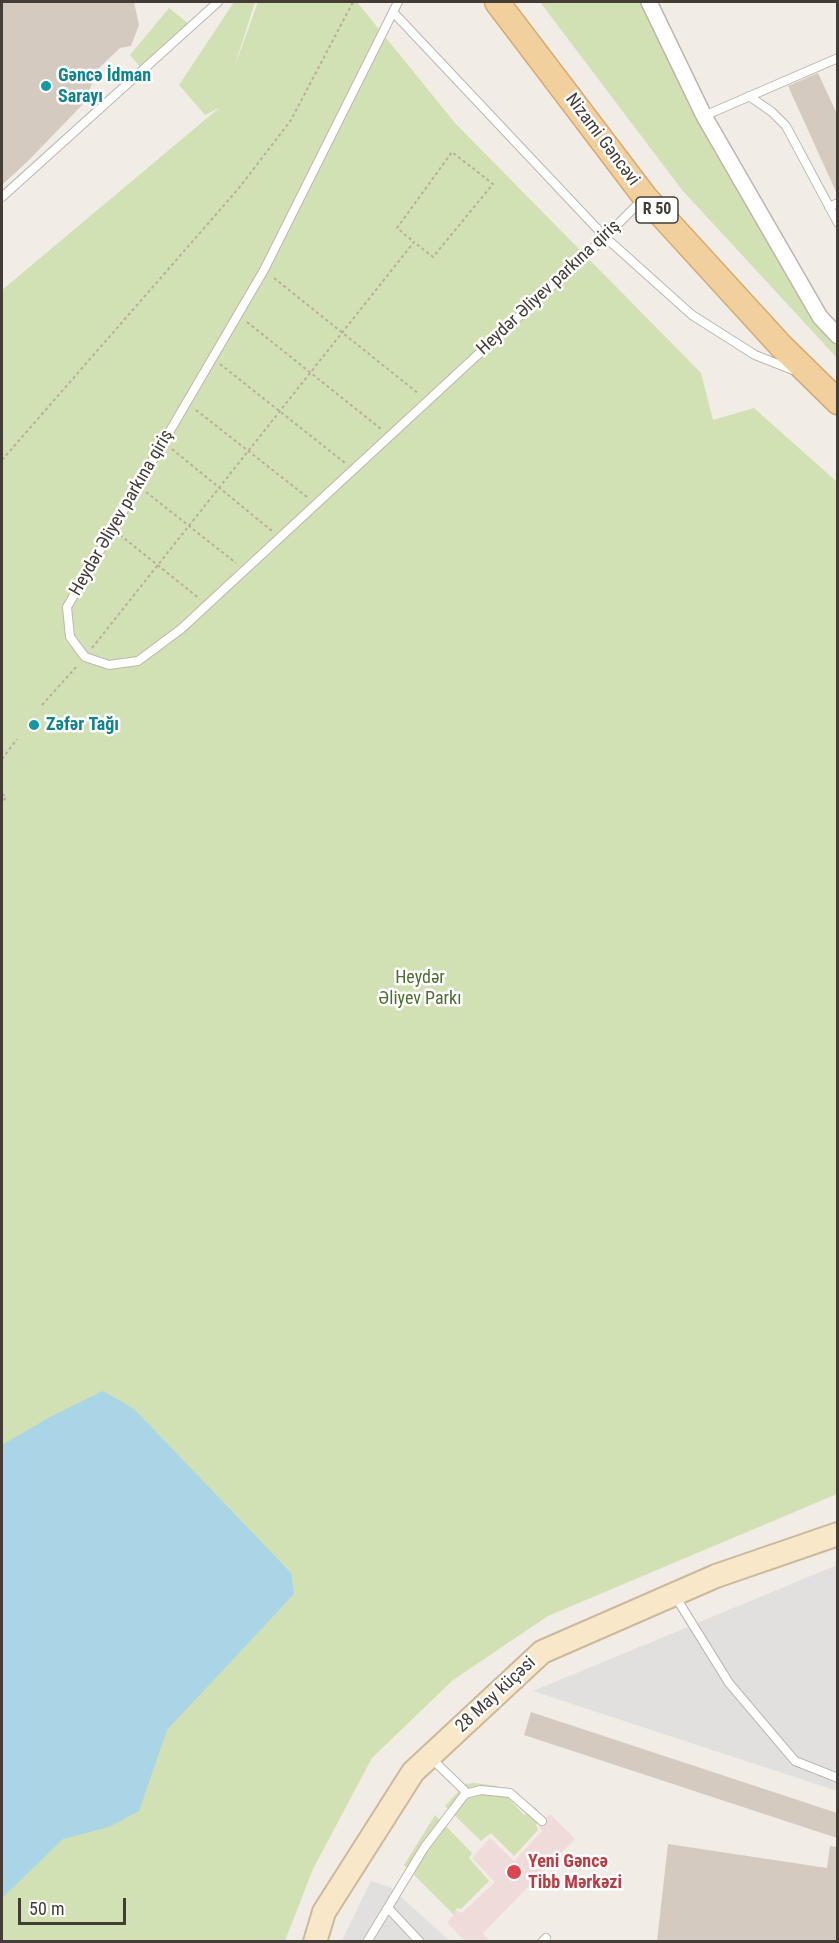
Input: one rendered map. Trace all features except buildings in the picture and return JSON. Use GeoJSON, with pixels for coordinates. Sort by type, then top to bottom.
{"type":"FeatureCollection","features":[{"type":"Feature","properties":{"kind":"main road","name":"Nizami Gəncəvi"},"geometry":{"type":"LineString","coordinates":[[497,2],[645,197],[782,347],[837,402]]}},
{"type":"Feature","properties":{"kind":"main road","name":"28 May küçəsi"},"geometry":{"type":"LineString","coordinates":[[315,1941],[324,1911],[413,1772],[542,1652],[716,1576],[837,1534]]}},
{"type":"Feature","properties":{"kind":"street"},"geometry":{"type":"LineString","coordinates":[[649,2],[704,116],[820,317],[837,336]]}},
{"type":"Feature","properties":{"kind":"lane"},"geometry":{"type":"LineString","coordinates":[[2,197],[218,2]]}},
{"type":"Feature","properties":{"kind":"lane","name":"Heydər Əliyev parkına qiriş"},"geometry":{"type":"LineString","coordinates":[[398,2],[264,270],[67,607],[70,637],[85,657],[109,665],[138,661],[181,629],[605,237],[645,197]]}},
{"type":"Feature","properties":{"kind":"lane"},"geometry":{"type":"LineString","coordinates":[[393,12],[605,237],[692,315],[755,355],[813,378]]}},
{"type":"Feature","properties":{"kind":"lane"},"geometry":{"type":"LineString","coordinates":[[704,116],[837,58]]}},
{"type":"Feature","properties":{"kind":"lane"},"geometry":{"type":"LineString","coordinates":[[749,96],[772,112],[786,126],[837,223]]}},
{"type":"Feature","properties":{"kind":"lane"},"geometry":{"type":"LineString","coordinates":[[829,207],[837,203]]}},
{"type":"Feature","properties":{"kind":"lane"},"geometry":{"type":"LineString","coordinates":[[674,1595],[729,1683],[795,1761],[837,1778]]}},
{"type":"Feature","properties":{"kind":"lane"},"geometry":{"type":"LineString","coordinates":[[430,1757],[464,1790],[465,1794]]}},
{"type":"Feature","properties":{"kind":"lane"},"geometry":{"type":"LineString","coordinates":[[367,1941],[424,1848],[465,1794],[481,1790],[510,1793],[542,1821]]}},
{"type":"Feature","properties":{"kind":"lane"},"geometry":{"type":"LineString","coordinates":[[388,1909],[420,1941]]}},
{"type":"Feature","properties":{"kind":"path"},"geometry":{"type":"LineString","coordinates":[[2,460],[239,188],[291,120],[353,2]]}},
{"type":"Feature","properties":{"kind":"path"},"geometry":{"type":"LineString","coordinates":[[452,152],[493,184],[434,257],[414,242],[397,228],[452,152]]}},
{"type":"Feature","properties":{"kind":"path"},"geometry":{"type":"LineString","coordinates":[[42,705],[85,657],[414,242]]}},
{"type":"Feature","properties":{"kind":"path"},"geometry":{"type":"LineString","coordinates":[[264,270],[428,401]]}},
{"type":"Feature","properties":{"kind":"path"},"geometry":{"type":"LineString","coordinates":[[238,315],[390,436]]}},
{"type":"Feature","properties":{"kind":"path"},"geometry":{"type":"LineString","coordinates":[[213,358],[353,470]]}},
{"type":"Feature","properties":{"kind":"path"},"geometry":{"type":"LineString","coordinates":[[186,403],[316,504]]}},
{"type":"Feature","properties":{"kind":"path"},"geometry":{"type":"LineString","coordinates":[[163,441],[280,537]]}},
{"type":"Feature","properties":{"kind":"path"},"geometry":{"type":"LineString","coordinates":[[137,485],[245,571]]}},
{"type":"Feature","properties":{"kind":"path"},"geometry":{"type":"LineString","coordinates":[[113,529],[208,605]]}},
{"type":"Feature","properties":{"kind":"path"},"geometry":{"type":"LineString","coordinates":[[2,759],[17,739]]}},
{"type":"Feature","properties":{"kind":"path"},"geometry":{"type":"LineString","coordinates":[[2,794],[6,797],[2,803]]}},
{"type":"Feature","properties":{"kind":"shaded area"},"geometry":{"type":"Polygon","coordinates":[[[837,1565],[837,1791],[533,1691],[837,1565]]]}},
{"type":"Feature","properties":{"kind":"shaded area","name":"Yeni Gəncə Tibb Mərkəzi"},"geometry":{"type":"Polygon","coordinates":[[[550,1814],[575,1839],[483,1933],[489,1941],[465,1941],[447,1923],[457,1910],[462,1913],[495,1882],[472,1858],[490,1838],[514,1861],[542,1831],[539,1826],[550,1814]]]}},
{"type":"Feature","properties":{"kind":"shaded area"},"geometry":{"type":"Polygon","coordinates":[[[371,1881],[390,1887],[450,1941],[341,1942],[371,1881]]]}},
{"type":"Feature","properties":{"kind":"green space","name":"Heydər Əliyev Parkı"},"geometry":{"type":"Polygon","coordinates":[[[234,2],[255,2],[233,71],[258,2],[357,2],[455,123],[701,373],[713,420],[754,408],[837,482],[837,1494],[548,1616],[453,1680],[372,1758],[313,1869],[285,1941],[2,1942],[2,290],[219,108],[205,115],[179,85],[234,2]]]}},
{"type":"Feature","properties":{"kind":"green space"},"geometry":{"type":"Polygon","coordinates":[[[540,2],[642,2],[699,119],[762,233],[816,319],[837,344],[837,358],[682,190],[540,2]]]}},
{"type":"Feature","properties":{"kind":"green space"},"geometry":{"type":"Polygon","coordinates":[[[169,8],[189,24],[141,68],[130,55],[169,8]]]}},
{"type":"Feature","properties":{"kind":"green space"},"geometry":{"type":"Polygon","coordinates":[[[465,1784],[497,1786],[524,1815],[535,1807],[542,1817],[536,1825],[538,1830],[514,1856],[491,1833],[481,1841],[445,1806],[465,1784]]]}},
{"type":"Feature","properties":{"kind":"green space"},"geometry":{"type":"Polygon","coordinates":[[[435,1815],[472,1853],[469,1858],[489,1881],[461,1909],[457,1908],[454,1915],[404,1865],[435,1815]]]}},
{"type":"Feature","properties":{"kind":"water"},"geometry":{"type":"Polygon","coordinates":[[[103,1391],[134,1409],[291,1573],[294,1594],[167,1730],[139,1811],[109,1827],[63,1839],[2,1898],[2,1445],[50,1417],[103,1391]]]}},
{"type":"Feature","properties":{"kind":"place","name":"Gəncə İdman Sarayı"},"geometry":{"type":"Point","coordinates":[46,86]}},
{"type":"Feature","properties":{"kind":"place","name":"Zəfər Tağı"},"geometry":{"type":"Point","coordinates":[34,725]}},
{"type":"Feature","properties":{"kind":"place","name":"Yeni Gəncə Tibb Mərkəzi"},"geometry":{"type":"Point","coordinates":[514,1872]}}]}
